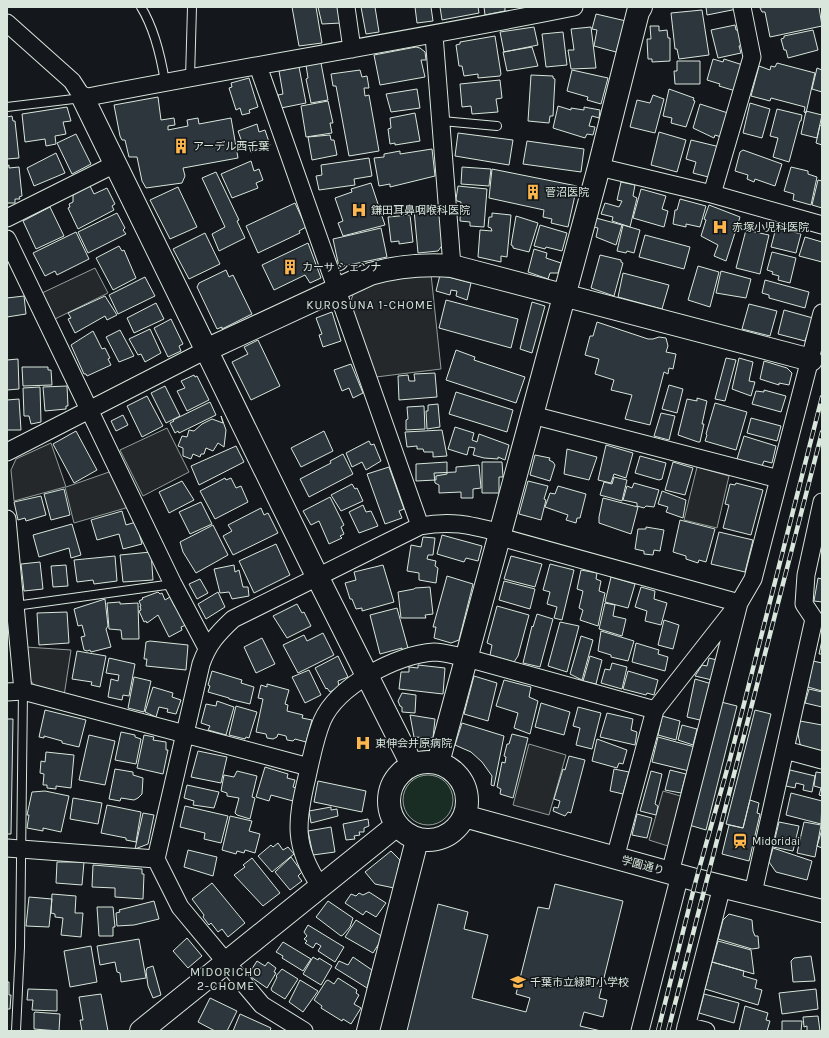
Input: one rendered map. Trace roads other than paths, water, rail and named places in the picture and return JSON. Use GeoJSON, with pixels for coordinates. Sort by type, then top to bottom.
{"type":"FeatureCollection","features":[{"type":"Feature","properties":{"kind":"street"},"geometry":{"type":"LineString","coordinates":[[346,7],[352,49]]}},
{"type":"Feature","properties":{"kind":"street"},"geometry":{"type":"LineString","coordinates":[[83,98],[165,82],[434,35],[574,7]]}},
{"type":"Feature","properties":{"kind":"street"},"geometry":{"type":"LineString","coordinates":[[438,763],[599,167],[638,12],[641,7]]}},
{"type":"Feature","properties":{"kind":"street"},"geometry":{"type":"LineString","coordinates":[[712,194],[752,57],[742,7]]}},
{"type":"Feature","properties":{"kind":"street"},"geometry":{"type":"LineString","coordinates":[[7,23],[72,81],[83,98],[317,576],[412,765]]}},
{"type":"Feature","properties":{"kind":"street"},"geometry":{"type":"LineString","coordinates":[[434,35],[442,121],[452,266]]}},
{"type":"Feature","properties":{"kind":"street"},"geometry":{"type":"LineString","coordinates":[[258,66],[420,526]]}},
{"type":"Feature","properties":{"kind":"street"},"geometry":{"type":"LineString","coordinates":[[7,218],[115,164]]}},
{"type":"Feature","properties":{"kind":"street"},"geometry":{"type":"LineString","coordinates":[[599,167],[712,194],[822,225]]}},
{"type":"Feature","properties":{"kind":"street"},"geometry":{"type":"LineString","coordinates":[[7,239],[91,410],[173,584],[207,648]]}},
{"type":"Feature","properties":{"kind":"street"},"geometry":{"type":"LineString","coordinates":[[7,452],[206,350],[370,274],[395,267],[423,264],[452,266],[816,362]]}},
{"type":"Feature","properties":{"kind":"street"},"geometry":{"type":"LineString","coordinates":[[615,858],[656,710],[739,603],[753,579],[779,479],[816,362],[822,313]]}},
{"type":"Feature","properties":{"kind":"street"},"geometry":{"type":"LineString","coordinates":[[532,415],[779,479]]}},
{"type":"Feature","properties":{"kind":"street"},"geometry":{"type":"LineString","coordinates":[[753,893],[785,750],[818,620],[804,604],[806,575],[822,502]]}},
{"type":"Feature","properties":{"kind":"street"},"geometry":{"type":"LineString","coordinates":[[7,519],[15,606],[15,692],[185,734],[309,767]]}},
{"type":"Feature","properties":{"kind":"street"},"geometry":{"type":"LineString","coordinates":[[304,1031],[262,1005],[180,907],[156,859],[201,664],[207,648],[218,633],[233,619],[317,576],[420,526],[442,522],[462,524],[739,603]]}},
{"type":"Feature","properties":{"kind":"street"},"geometry":{"type":"LineString","coordinates":[[640,1031],[675,874],[739,603]]}},
{"type":"Feature","properties":{"kind":"street"},"geometry":{"type":"LineString","coordinates":[[320,886],[312,873],[301,848],[298,827],[299,808],[322,721],[330,708],[343,694],[367,676],[414,655],[436,652],[467,658],[656,710]]}},
{"type":"Feature","properties":{"kind":"street"},"geometry":{"type":"LineString","coordinates":[[785,750],[822,760]]}},
{"type":"Feature","properties":{"kind":"street"},"geometry":{"type":"LineString","coordinates":[[425,762],[438,763],[450,769],[460,778],[466,790],[467,803],[464,816],[458,827],[438,840],[417,840],[397,826],[391,816],[388,804],[394,780],[402,771],[412,765],[425,762]]}},
{"type":"Feature","properties":{"kind":"street","name":"学園通り"},"geometry":{"type":"LineString","coordinates":[[464,816],[675,874],[822,911]]}},
{"type":"Feature","properties":{"kind":"street"},"geometry":{"type":"LineString","coordinates":[[141,1031],[320,886],[397,826]]}},
{"type":"Feature","properties":{"kind":"street"},"geometry":{"type":"LineString","coordinates":[[368,1031],[417,840]]}},
{"type":"Feature","properties":{"kind":"street"},"geometry":{"type":"LineString","coordinates":[[14,849],[156,859]]}},
{"type":"Feature","properties":{"kind":"street"},"geometry":{"type":"LineString","coordinates":[[706,1031],[686,1028],[722,886]]}},
{"type":"Feature","properties":{"kind":"lane"},"geometry":{"type":"LineString","coordinates":[[141,7],[146,16],[163,67],[165,82]]}},
{"type":"Feature","properties":{"kind":"lane"},"geometry":{"type":"LineString","coordinates":[[190,78],[192,7]]}},
{"type":"Feature","properties":{"kind":"lane"},"geometry":{"type":"LineString","coordinates":[[7,107],[83,98]]}},
{"type":"Feature","properties":{"kind":"lane"},"geometry":{"type":"LineString","coordinates":[[442,121],[497,126]]}},
{"type":"Feature","properties":{"kind":"lane"},"geometry":{"type":"LineString","coordinates":[[15,606],[173,584]]}},
{"type":"Feature","properties":{"kind":"lane"},"geometry":{"type":"LineString","coordinates":[[15,692],[14,849],[20,947],[16,1031]]}},
{"type":"Feature","properties":{"kind":"railway"},"geometry":{"type":"LineString","coordinates":[[658,1031],[696,880],[730,759],[822,397]]}},
{"type":"Feature","properties":{"kind":"railway"},"geometry":{"type":"LineString","coordinates":[[668,1031],[822,432]]}},
{"type":"Feature","properties":{"kind":"place","name":"アーデル西千葉"},"geometry":{"type":"Point","coordinates":[181,146]}},
{"type":"Feature","properties":{"kind":"place","name":"菅沼医院"},"geometry":{"type":"Point","coordinates":[533,192]}},
{"type":"Feature","properties":{"kind":"place","name":"鎌田耳鼻咽喉科医院"},"geometry":{"type":"Point","coordinates":[359,210]}},
{"type":"Feature","properties":{"kind":"place","name":"赤塚小児科医院"},"geometry":{"type":"Point","coordinates":[720,227]}},
{"type":"Feature","properties":{"kind":"place","name":"カーサ シェンナ"},"geometry":{"type":"Point","coordinates":[290,267]}},
{"type":"Feature","properties":{"kind":"place","name":"東伸会井原病院"},"geometry":{"type":"Point","coordinates":[363,743]}},
{"type":"Feature","properties":{"kind":"place","name":"Midoridai"},"geometry":{"type":"Point","coordinates":[740,841]}},
{"type":"Feature","properties":{"kind":"place","name":"千葉市立緑町小学校"},"geometry":{"type":"Point","coordinates":[518,982]}},
{"type":"Feature","properties":{"kind":"district","name":"KUROSUNA 1-CHOME"},"geometry":{"type":"Point","coordinates":[370,305]}},
{"type":"Feature","properties":{"kind":"district","name":"MIDORICHO 2-CHOME"},"geometry":{"type":"Point","coordinates":[226,979]}}]}
